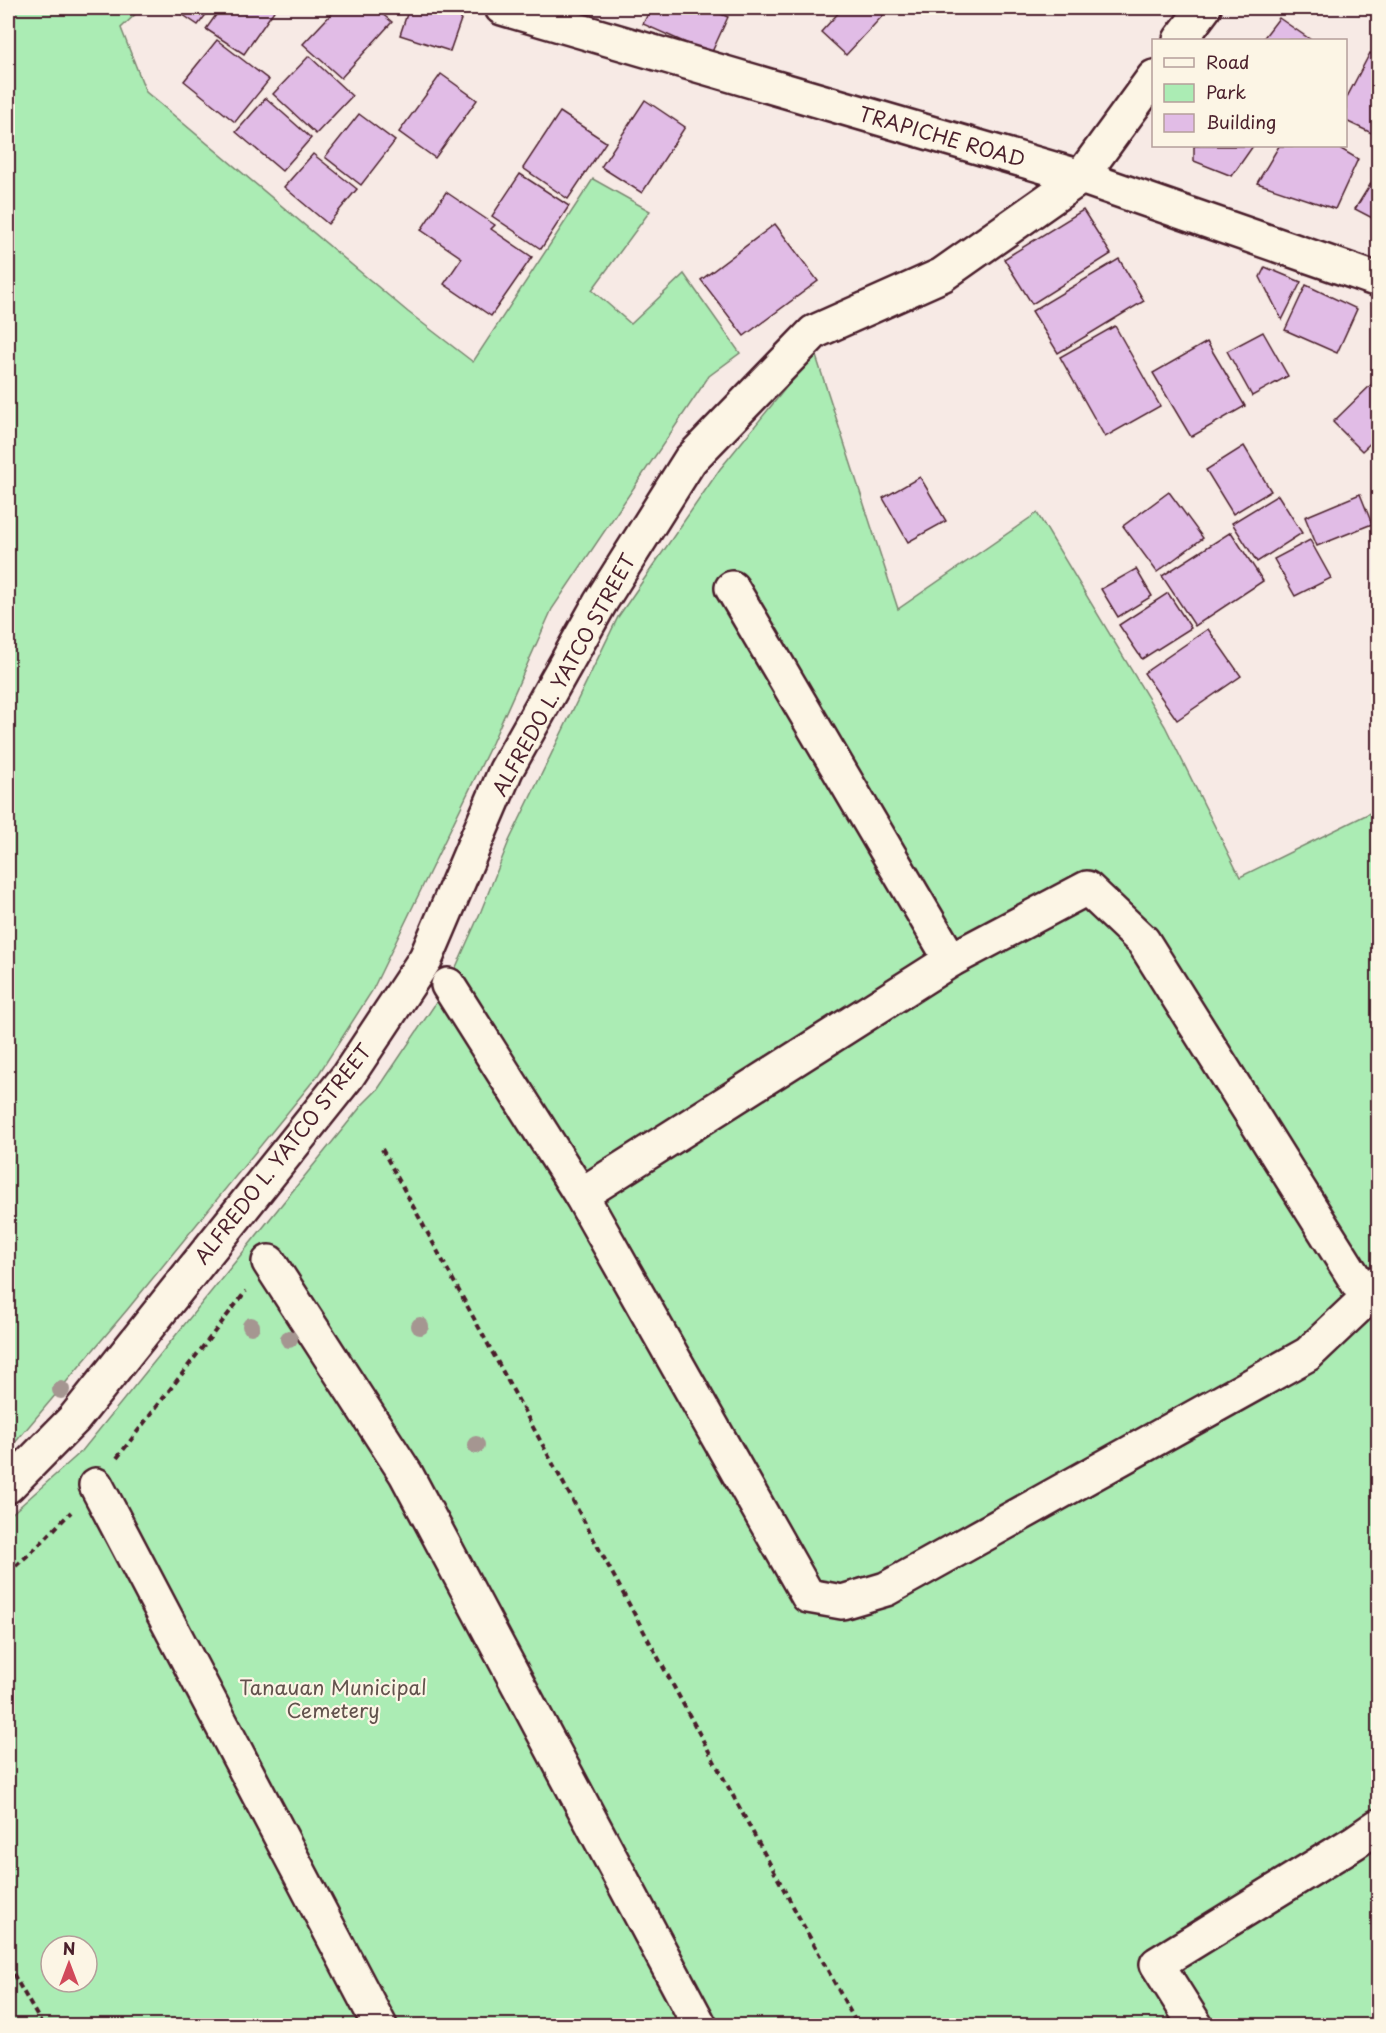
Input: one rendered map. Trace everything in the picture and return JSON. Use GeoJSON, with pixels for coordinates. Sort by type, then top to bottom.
{"type":"FeatureCollection","features":[{"type":"Feature","properties":{"kind":"street","name":"TRAPICHE ROAD"},"geometry":{"type":"LineString","coordinates":[[502,8],[1081,177],[1378,280]]}},
{"type":"Feature","properties":{"kind":"street"},"geometry":{"type":"LineString","coordinates":[[1181,39],[1204,8]]}},
{"type":"Feature","properties":{"kind":"street","name":"ALFREDO L. YATCO STREET"},"geometry":{"type":"LineString","coordinates":[[8,1486],[74,1419],[347,1077],[426,958],[506,770],[600,603],[690,460],[814,332],[942,275],[1081,177],[1152,80]]}},
{"type":"Feature","properties":{"kind":"street"},"geometry":{"type":"LineString","coordinates":[[732,588],[951,960]]}},
{"type":"Feature","properties":{"kind":"street"},"geometry":{"type":"LineString","coordinates":[[448,985],[581,1195],[808,1596],[842,1602],[886,1589],[1308,1353],[1373,1290],[1143,941],[1086,888],[951,960],[581,1195]]}},
{"type":"Feature","properties":{"kind":"street"},"geometry":{"type":"LineString","coordinates":[[269,1262],[406,1474],[700,2025]]}},
{"type":"Feature","properties":{"kind":"street"},"geometry":{"type":"LineString","coordinates":[[96,1485],[380,2025]]}},
{"type":"Feature","properties":{"kind":"street"},"geometry":{"type":"LineString","coordinates":[[1196,2025],[1157,1964],[1378,1826]]}},
{"type":"Feature","properties":{"kind":"path"},"geometry":{"type":"LineString","coordinates":[[382,1149],[858,2025]]}},
{"type":"Feature","properties":{"kind":"path"},"geometry":{"type":"LineString","coordinates":[[8,1573],[38,1546],[96,1485],[269,1262]]}},
{"type":"Feature","properties":{"kind":"path"},"geometry":{"type":"LineString","coordinates":[[8,1965],[43,2025]]}},
{"type":"Feature","properties":{"kind":"green space"},"geometry":{"type":"Polygon","coordinates":[[[8,8],[142,8],[121,28],[146,92],[408,312],[473,362],[593,179],[650,211],[592,290],[631,324],[684,274],[740,353],[709,376],[552,609],[492,743],[372,991],[318,1075],[127,1310],[8,1451],[8,8]]]}},
{"type":"Feature","properties":{"kind":"green space","name":"Tanauan Municipal Cemetery"},"geometry":{"type":"Polygon","coordinates":[[[816,356],[898,609],[1037,513],[1165,726],[1240,877],[1378,809],[1378,2025],[8,2025],[8,1517],[82,1451],[363,1104],[378,1089],[448,985],[509,841],[618,617],[720,469],[789,384],[816,356]]]}},
{"type":"Feature","properties":{"kind":"building"},"geometry":{"type":"Polygon","coordinates":[[[173,8],[211,8],[198,25],[173,8]]]}},
{"type":"Feature","properties":{"kind":"building"},"geometry":{"type":"Polygon","coordinates":[[[221,8],[276,8],[244,54],[206,29],[221,8]]]}},
{"type":"Feature","properties":{"kind":"building"},"geometry":{"type":"Polygon","coordinates":[[[337,8],[375,8],[392,22],[341,78],[303,44],[337,8]]]}},
{"type":"Feature","properties":{"kind":"building"},"geometry":{"type":"Polygon","coordinates":[[[409,8],[465,8],[450,51],[400,35],[409,8]]]}},
{"type":"Feature","properties":{"kind":"building"},"geometry":{"type":"Polygon","coordinates":[[[651,8],[707,8],[728,17],[711,54],[643,24],[651,8]]]}},
{"type":"Feature","properties":{"kind":"building"},"geometry":{"type":"Polygon","coordinates":[[[843,8],[885,8],[888,10],[846,55],[821,32],[843,8]]]}},
{"type":"Feature","properties":{"kind":"building"},"geometry":{"type":"Polygon","coordinates":[[[1279,18],[1310,39],[1263,39],[1279,18]]]}},
{"type":"Feature","properties":{"kind":"building"},"geometry":{"type":"Polygon","coordinates":[[[217,40],[269,80],[235,122],[184,81],[217,40]]]}},
{"type":"Feature","properties":{"kind":"building"},"geometry":{"type":"Polygon","coordinates":[[[1370,53],[1378,58],[1378,136],[1347,121],[1347,97],[1370,53]]]}},
{"type":"Feature","properties":{"kind":"building"},"geometry":{"type":"Polygon","coordinates":[[[309,56],[352,96],[316,134],[273,94],[309,56]]]}},
{"type":"Feature","properties":{"kind":"building"},"geometry":{"type":"Polygon","coordinates":[[[441,74],[477,100],[435,158],[399,132],[441,74]]]}},
{"type":"Feature","properties":{"kind":"building"},"geometry":{"type":"Polygon","coordinates":[[[266,98],[311,138],[282,171],[236,132],[266,98]]]}},
{"type":"Feature","properties":{"kind":"building"},"geometry":{"type":"Polygon","coordinates":[[[645,100],[685,127],[642,193],[601,167],[645,100]]]}},
{"type":"Feature","properties":{"kind":"building"},"geometry":{"type":"Polygon","coordinates":[[[560,112],[606,142],[568,199],[523,168],[560,112]]]}},
{"type":"Feature","properties":{"kind":"building"},"geometry":{"type":"Polygon","coordinates":[[[359,114],[395,141],[361,185],[325,157],[359,114]]]}},
{"type":"Feature","properties":{"kind":"building"},"geometry":{"type":"Polygon","coordinates":[[[1194,147],[1252,147],[1232,176],[1194,161],[1194,147]]]}},
{"type":"Feature","properties":{"kind":"building"},"geometry":{"type":"Polygon","coordinates":[[[1278,147],[1338,147],[1358,159],[1335,209],[1257,183],[1278,147]]]}},
{"type":"Feature","properties":{"kind":"building"},"geometry":{"type":"Polygon","coordinates":[[[313,154],[357,189],[328,224],[284,187],[313,154]]]}},
{"type":"Feature","properties":{"kind":"building"},"geometry":{"type":"Polygon","coordinates":[[[1378,172],[1378,221],[1355,209],[1378,172]]]}},
{"type":"Feature","properties":{"kind":"building"},"geometry":{"type":"Polygon","coordinates":[[[520,174],[569,206],[541,249],[492,216],[520,174]]]}},
{"type":"Feature","properties":{"kind":"building"},"geometry":{"type":"Polygon","coordinates":[[[446,192],[495,225],[491,229],[532,257],[491,316],[444,284],[462,258],[421,230],[446,192]]]}},
{"type":"Feature","properties":{"kind":"building"},"geometry":{"type":"Polygon","coordinates":[[[1083,210],[1111,254],[1032,304],[1004,259],[1083,210]]]}},
{"type":"Feature","properties":{"kind":"building"},"geometry":{"type":"Polygon","coordinates":[[[775,224],[818,281],[744,336],[701,280],[775,224]]]}},
{"type":"Feature","properties":{"kind":"building"},"geometry":{"type":"Polygon","coordinates":[[[1119,259],[1144,301],[1058,353],[1032,311],[1119,259]]]}},
{"type":"Feature","properties":{"kind":"building"},"geometry":{"type":"Polygon","coordinates":[[[1265,267],[1301,282],[1282,320],[1260,277],[1265,267]]]}},
{"type":"Feature","properties":{"kind":"building"},"geometry":{"type":"Polygon","coordinates":[[[1306,285],[1357,309],[1337,353],[1285,330],[1306,285]]]}},
{"type":"Feature","properties":{"kind":"building"},"geometry":{"type":"Polygon","coordinates":[[[1115,326],[1160,406],[1105,437],[1060,357],[1115,326]]]}},
{"type":"Feature","properties":{"kind":"building"},"geometry":{"type":"Polygon","coordinates":[[[1263,332],[1288,376],[1252,396],[1227,351],[1263,332]]]}},
{"type":"Feature","properties":{"kind":"building"},"geometry":{"type":"Polygon","coordinates":[[[1207,342],[1245,406],[1191,437],[1153,373],[1207,342]]]}},
{"type":"Feature","properties":{"kind":"building"},"geometry":{"type":"Polygon","coordinates":[[[1378,378],[1378,436],[1362,451],[1333,422],[1378,378]]]}},
{"type":"Feature","properties":{"kind":"building"},"geometry":{"type":"Polygon","coordinates":[[[1244,446],[1271,491],[1233,514],[1206,470],[1244,446]]]}},
{"type":"Feature","properties":{"kind":"building"},"geometry":{"type":"Polygon","coordinates":[[[920,477],[946,521],[908,542],[883,498],[920,477]]]}},
{"type":"Feature","properties":{"kind":"building"},"geometry":{"type":"Polygon","coordinates":[[[1169,492],[1203,538],[1157,572],[1123,526],[1169,492]]]}},
{"type":"Feature","properties":{"kind":"building"},"geometry":{"type":"Polygon","coordinates":[[[1360,494],[1372,524],[1317,546],[1305,517],[1360,494]]]}},
{"type":"Feature","properties":{"kind":"building"},"geometry":{"type":"Polygon","coordinates":[[[1278,495],[1302,533],[1257,562],[1232,523],[1278,495]]]}},
{"type":"Feature","properties":{"kind":"building"},"geometry":{"type":"Polygon","coordinates":[[[1231,532],[1263,581],[1195,626],[1162,576],[1231,532]]]}},
{"type":"Feature","properties":{"kind":"building"},"geometry":{"type":"Polygon","coordinates":[[[1310,540],[1331,578],[1295,596],[1274,559],[1310,540]]]}},
{"type":"Feature","properties":{"kind":"building"},"geometry":{"type":"Polygon","coordinates":[[[1136,569],[1152,596],[1118,617],[1101,589],[1136,569]]]}},
{"type":"Feature","properties":{"kind":"building"},"geometry":{"type":"Polygon","coordinates":[[[1168,593],[1191,628],[1142,659],[1119,625],[1168,593]]]}},
{"type":"Feature","properties":{"kind":"building"},"geometry":{"type":"Polygon","coordinates":[[[1208,629],[1241,676],[1177,720],[1144,673],[1208,629]]]}}]}
